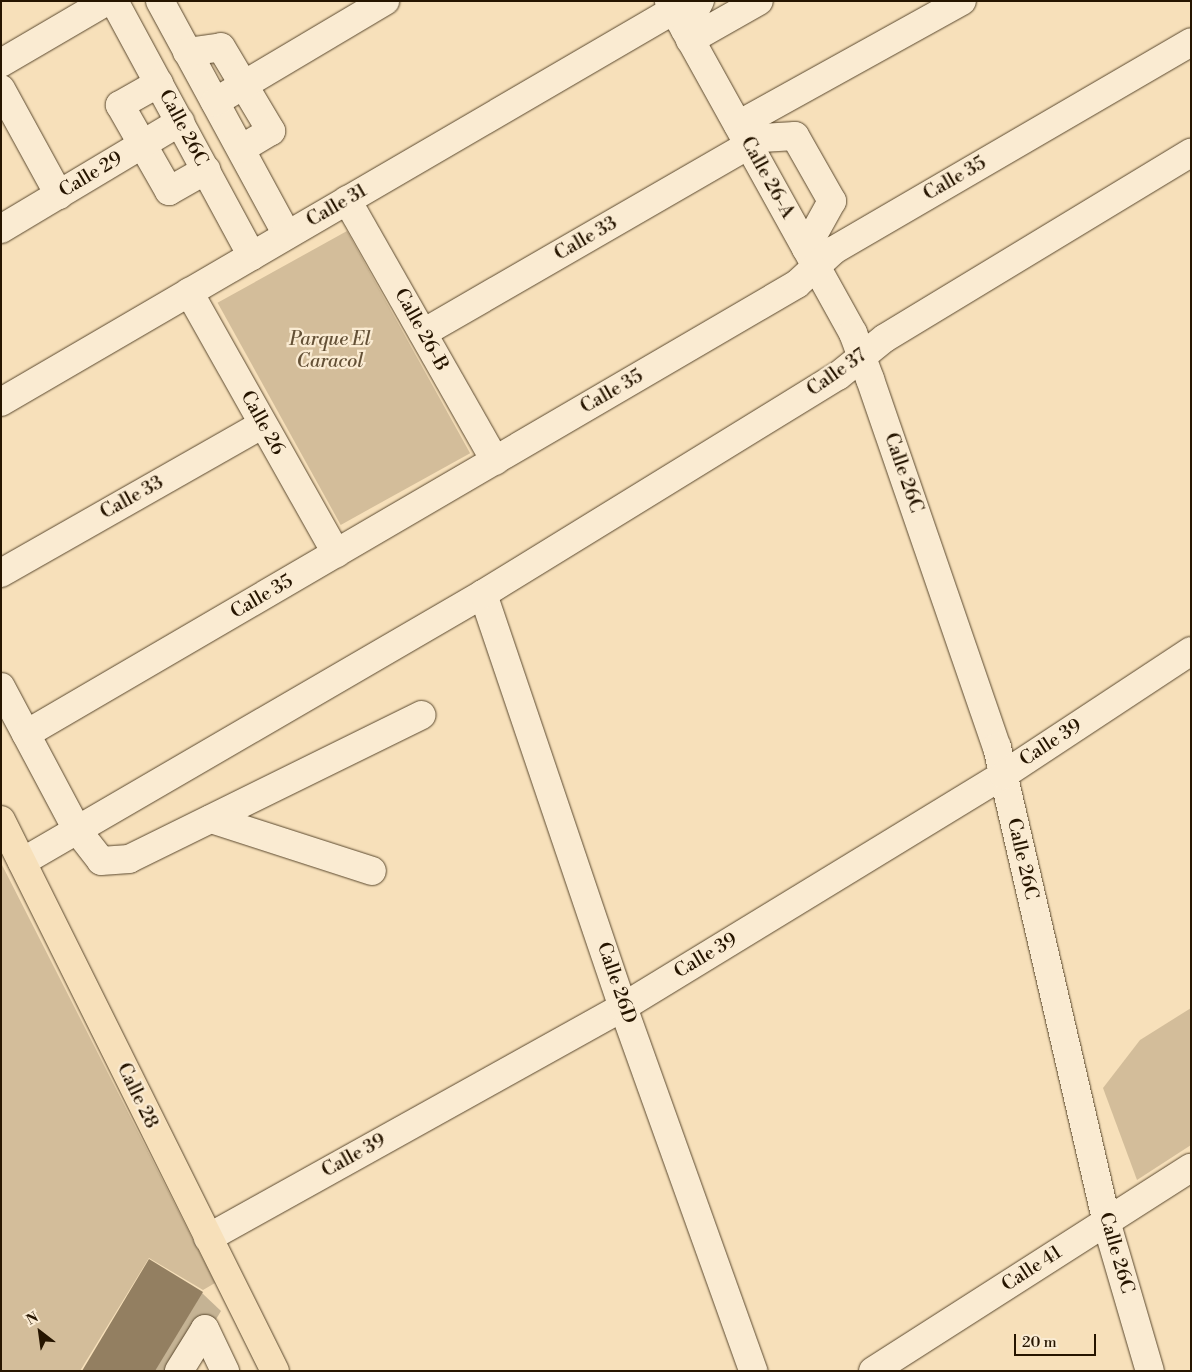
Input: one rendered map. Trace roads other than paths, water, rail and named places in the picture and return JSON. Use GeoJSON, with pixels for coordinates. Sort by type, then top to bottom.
{"type":"FeatureCollection","features":[{"type":"Feature","properties":{"kind":"main road","name":"Calle 28"},"geometry":{"type":"LineString","coordinates":[[1,820],[276,1371]]}},
{"type":"Feature","properties":{"kind":"street"},"geometry":{"type":"LineString","coordinates":[[1,63],[108,1]]}},
{"type":"Feature","properties":{"kind":"street","name":"Calle 26C"},"geometry":{"type":"LineString","coordinates":[[114,1],[252,256]]}},
{"type":"Feature","properties":{"kind":"street"},"geometry":{"type":"LineString","coordinates":[[160,1],[288,235]]}},
{"type":"Feature","properties":{"kind":"street"},"geometry":{"type":"LineString","coordinates":[[215,102],[385,1]]}},
{"type":"Feature","properties":{"kind":"street"},"geometry":{"type":"LineString","coordinates":[[680,20],[700,1]]}},
{"type":"Feature","properties":{"kind":"street","name":"Calle 31"},"geometry":{"type":"LineString","coordinates":[[1,402],[348,200],[680,20],[759,1]]}},
{"type":"Feature","properties":{"kind":"street","name":"Calle 33"},"geometry":{"type":"LineString","coordinates":[[423,333],[962,1]]}},
{"type":"Feature","properties":{"kind":"street","name":"Calle 26-A"},"geometry":{"type":"LineString","coordinates":[[680,20],[744,136],[818,255],[853,333],[861,357]]}},
{"type":"Feature","properties":{"kind":"street","name":"Calle 35"},"geometry":{"type":"LineString","coordinates":[[26,734],[797,284],[818,255],[1191,42]]}},
{"type":"Feature","properties":{"kind":"street"},"geometry":{"type":"LineString","coordinates":[[187,52],[221,47],[271,131],[241,149]]}},
{"type":"Feature","properties":{"kind":"street"},"geometry":{"type":"LineString","coordinates":[[159,83],[120,105],[169,191],[206,170]]}},
{"type":"Feature","properties":{"kind":"street"},"geometry":{"type":"LineString","coordinates":[[1,89],[59,195]]}},
{"type":"Feature","properties":{"kind":"street","name":"Calle 29"},"geometry":{"type":"LineString","coordinates":[[1,228],[180,122]]}},
{"type":"Feature","properties":{"kind":"street"},"geometry":{"type":"LineString","coordinates":[[744,136],[795,136],[832,201],[818,255]]}},
{"type":"Feature","properties":{"kind":"street","name":"Calle 37"},"geometry":{"type":"LineString","coordinates":[[22,862],[483,594],[838,376],[885,338],[1191,154]]}},
{"type":"Feature","properties":{"kind":"street","name":"Calle 26-B"},"geometry":{"type":"LineString","coordinates":[[348,200],[495,461]]}},
{"type":"Feature","properties":{"kind":"street","name":"Calle 26"},"geometry":{"type":"LineString","coordinates":[[189,292],[336,553]]}},
{"type":"Feature","properties":{"kind":"street","name":"Calle 26C"},"geometry":{"type":"LineString","coordinates":[[861,357],[997,747],[1106,1221],[1150,1371]]}},
{"type":"Feature","properties":{"kind":"street","name":"Calle 33"},"geometry":{"type":"LineString","coordinates":[[1,572],[263,424]]}},
{"type":"Feature","properties":{"kind":"street","name":"Calle 26D"},"geometry":{"type":"LineString","coordinates":[[483,594],[624,1006],[753,1371]]}},
{"type":"Feature","properties":{"kind":"street","name":"Calle 39"},"geometry":{"type":"LineString","coordinates":[[208,1238],[624,1006],[1003,775],[1191,651]]}},
{"type":"Feature","properties":{"kind":"street"},"geometry":{"type":"LineString","coordinates":[[1,687],[77,830],[102,861],[129,859],[422,715]]}},
{"type":"Feature","properties":{"kind":"street"},"geometry":{"type":"LineString","coordinates":[[211,819],[372,871]]}},
{"type":"Feature","properties":{"kind":"street","name":"Calle 41"},"geometry":{"type":"LineString","coordinates":[[873,1371],[1191,1168]]}},
{"type":"Feature","properties":{"kind":"street"},"geometry":{"type":"LineString","coordinates":[[179,1371],[205,1329],[225,1371]]}},
{"type":"Feature","properties":{"kind":"park label","name":"Parque El Caracol"},"geometry":{"type":"Point","coordinates":[330,351]}}]}
